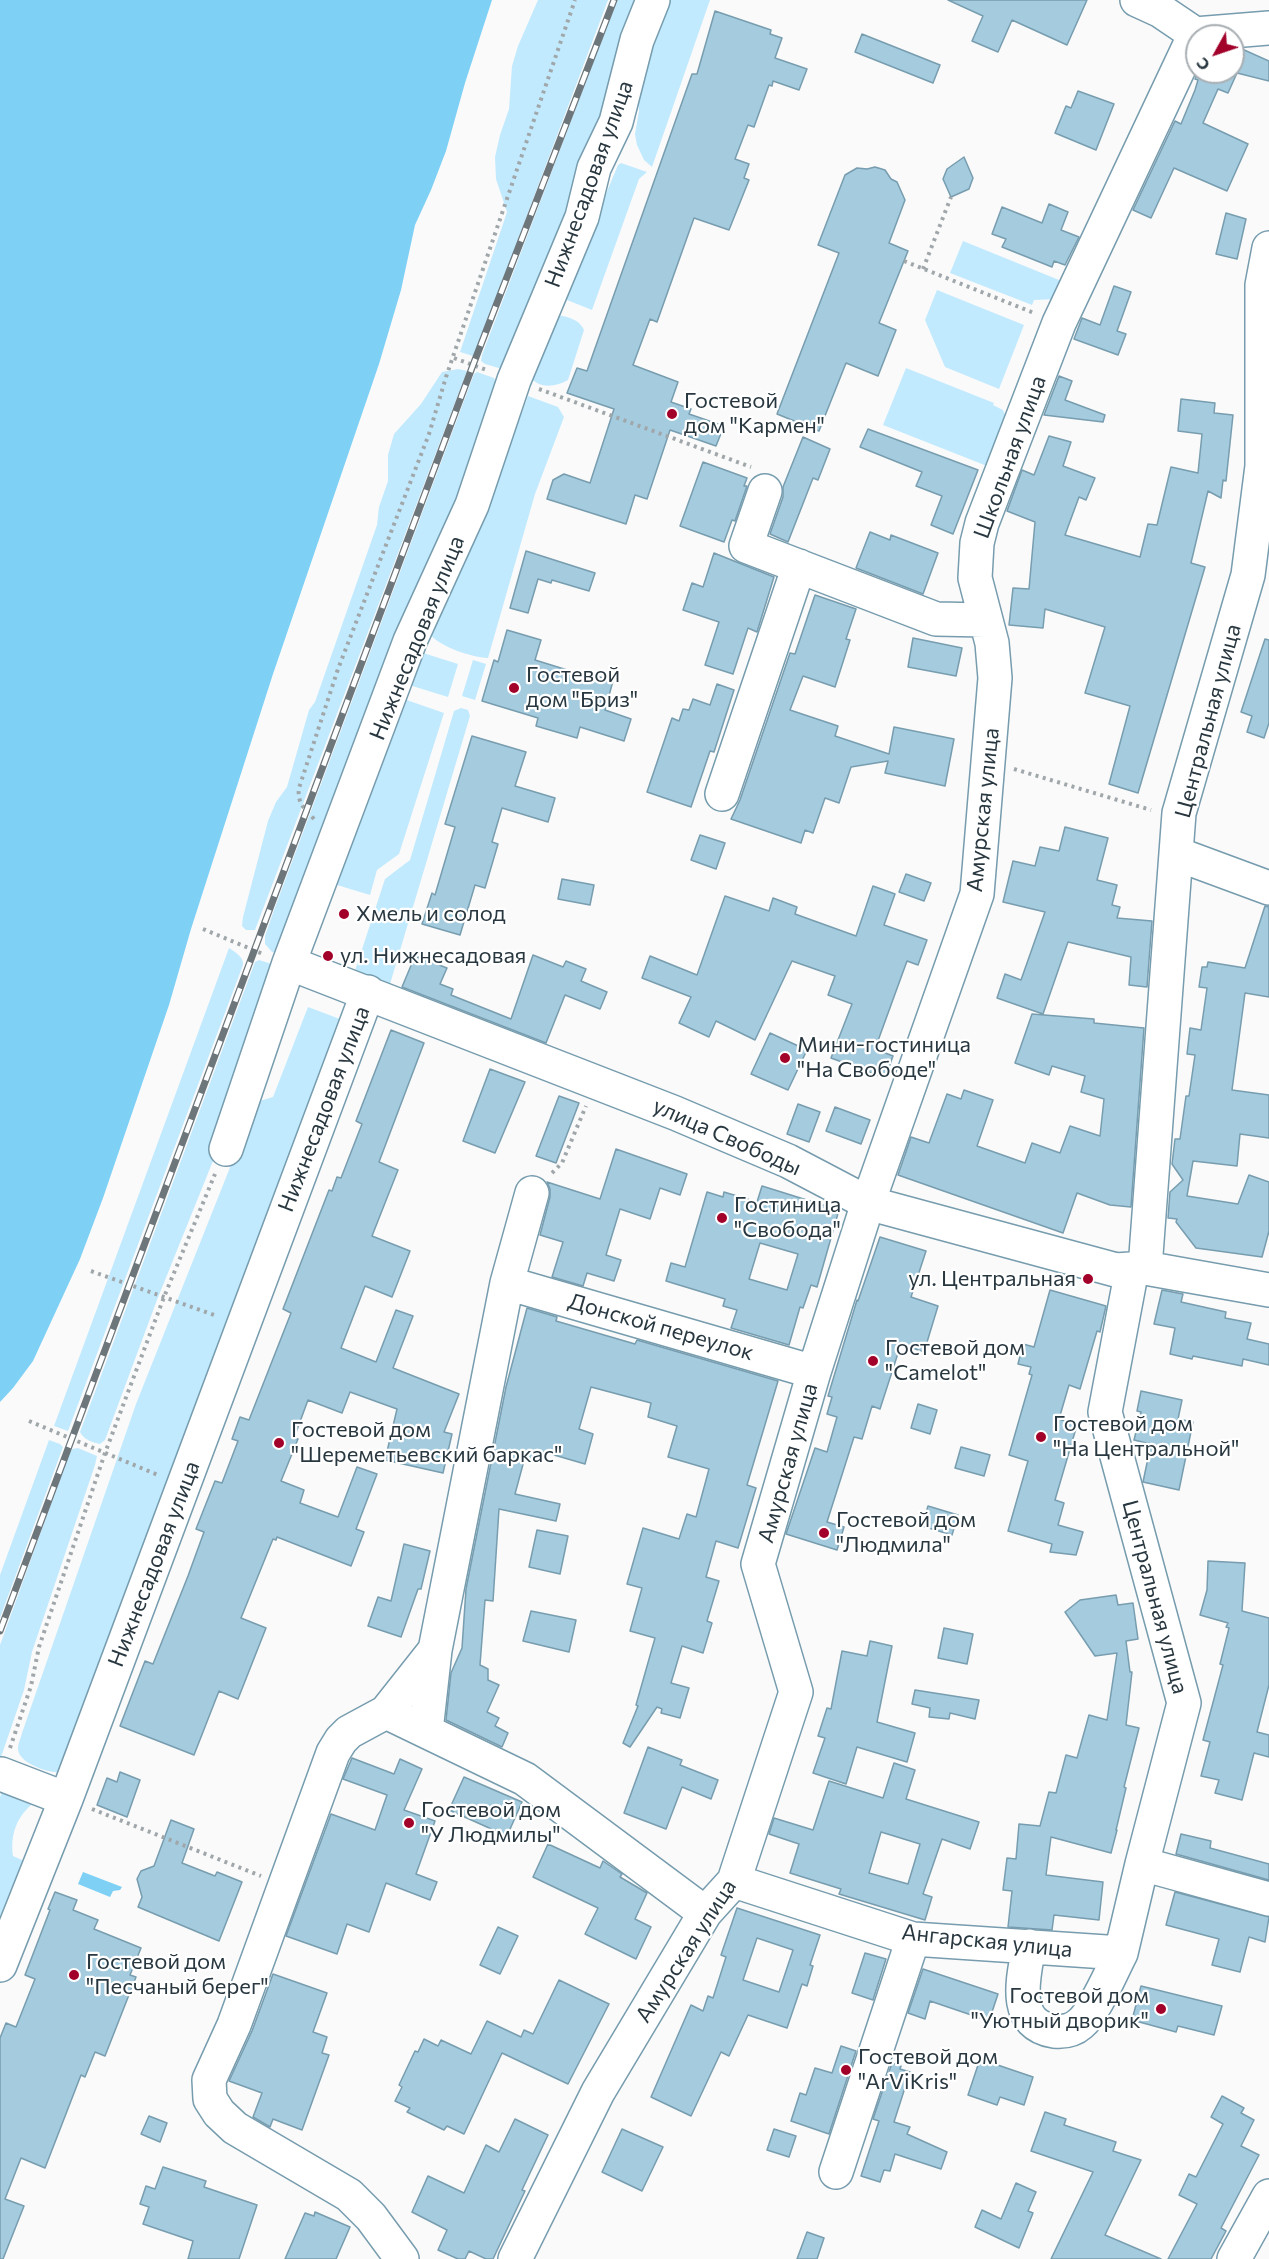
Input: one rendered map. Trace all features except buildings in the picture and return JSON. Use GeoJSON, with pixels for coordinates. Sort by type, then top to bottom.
{"type":"FeatureCollection","features":[{"type":"Feature","properties":{"kind":"street","name":"Нижнесадовая улица"},"geometry":{"type":"LineString","coordinates":[[0,1965],[66,1799],[368,992],[289,963],[410,641],[472,505],[514,380],[582,217],[594,168],[616,122],[638,40],[653,0]]}},
{"type":"Feature","properties":{"kind":"street"},"geometry":{"type":"LineString","coordinates":[[1137,0],[1161,11],[1185,27]]}},
{"type":"Feature","properties":{"kind":"street"},"geometry":{"type":"LineString","coordinates":[[1245,30],[1269,28]]}},
{"type":"Feature","properties":{"kind":"street","name":"Школьная улица"},"geometry":{"type":"LineString","coordinates":[[985,620],[975,578],[977,543],[982,524],[1059,323],[1185,55]]}},
{"type":"Feature","properties":{"kind":"street","name":"Центральная улица"},"geometry":{"type":"LineString","coordinates":[[1142,1864],[1184,1703],[1105,1412],[1139,1269],[1179,813],[1248,574],[1262,466],[1262,285],[1269,248]]}},
{"type":"Feature","properties":{"kind":"street"},"geometry":{"type":"LineString","coordinates":[[758,479],[746,546],[936,619],[985,620]]}},
{"type":"Feature","properties":{"kind":"street"},"geometry":{"type":"LineString","coordinates":[[722,794],[799,566]]}},
{"type":"Feature","properties":{"kind":"street","name":"Амурская улица"},"geometry":{"type":"LineString","coordinates":[[515,2259],[586,2113],[705,1913],[734,1881],[796,1692],[758,1564],[814,1372],[868,1203],[977,894],[995,678],[992,643],[985,620]]}},
{"type":"Feature","properties":{"kind":"street"},"geometry":{"type":"LineString","coordinates":[[1177,854],[1269,888]]}},
{"type":"Feature","properties":{"kind":"street"},"geometry":{"type":"LineString","coordinates":[[226,1149],[289,963]]}},
{"type":"Feature","properties":{"kind":"street","name":"улица Свободы"},"geometry":{"type":"LineString","coordinates":[[368,992],[595,1081],[788,1161],[868,1203],[1116,1270],[1139,1269],[1269,1290]]}},
{"type":"Feature","properties":{"kind":"street"},"geometry":{"type":"LineString","coordinates":[[426,1731],[435,1650],[507,1283],[532,1193]]}},
{"type":"Feature","properties":{"kind":"street","name":"Донской переулок"},"geometry":{"type":"LineString","coordinates":[[507,1283],[814,1372]]}},
{"type":"Feature","properties":{"kind":"street"},"geometry":{"type":"LineString","coordinates":[[402,2259],[371,2217],[349,2195],[235,2128],[214,2106],[208,2091],[209,2080],[234,2025],[333,1753],[340,1740],[349,1732],[386,1712],[435,1650]]}},
{"type":"Feature","properties":{"kind":"street"},"geometry":{"type":"LineString","coordinates":[[386,1712],[525,1779],[705,1913]]}},
{"type":"Feature","properties":{"kind":"street"},"geometry":{"type":"LineString","coordinates":[[1,1774],[66,1799]]}},
{"type":"Feature","properties":{"kind":"street"},"geometry":{"type":"LineString","coordinates":[[1029,1946],[1022,2002],[1032,2018],[1041,2026],[1061,2032],[1070,2031],[1084,2020],[1121,1953],[1142,1864],[1269,1899]]}},
{"type":"Feature","properties":{"kind":"street","name":"Ангарская улица"},"geometry":{"type":"LineString","coordinates":[[734,1881],[913,1938],[1121,1953]]}},
{"type":"Feature","properties":{"kind":"street"},"geometry":{"type":"LineString","coordinates":[[836,2172],[913,1938]]}},
{"type":"Feature","properties":{"kind":"street"},"geometry":{"type":"LineString","coordinates":[[1234,2259],[1269,2196]]}},
{"type":"Feature","properties":{"kind":"path"},"geometry":{"type":"LineString","coordinates":[[335,841],[300,804],[299,788],[338,669],[429,434],[575,0]]}},
{"type":"Feature","properties":{"kind":"path"},"geometry":{"type":"LineString","coordinates":[[923,269],[951,197]]}},
{"type":"Feature","properties":{"kind":"path"},"geometry":{"type":"LineString","coordinates":[[904,261],[1059,323]]}},
{"type":"Feature","properties":{"kind":"path"},"geometry":{"type":"LineString","coordinates":[[454,358],[758,479]]}},
{"type":"Feature","properties":{"kind":"path"},"geometry":{"type":"LineString","coordinates":[[988,762],[1179,819]]}},
{"type":"Feature","properties":{"kind":"path"},"geometry":{"type":"LineString","coordinates":[[203,929],[289,963]]}},
{"type":"Feature","properties":{"kind":"path"},"geometry":{"type":"LineString","coordinates":[[532,1193],[562,1162],[595,1081]]}},
{"type":"Feature","properties":{"kind":"path"},"geometry":{"type":"LineString","coordinates":[[1,1774],[31,1686],[39,1647],[105,1453],[164,1297],[226,1149]]}},
{"type":"Feature","properties":{"kind":"path"},"geometry":{"type":"LineString","coordinates":[[91,1271],[243,1326]]}},
{"type":"Feature","properties":{"kind":"path"},"geometry":{"type":"LineString","coordinates":[[29,1421],[183,1486]]}},
{"type":"Feature","properties":{"kind":"path"},"geometry":{"type":"LineString","coordinates":[[66,1799],[244,1869]]}},
{"type":"Feature","properties":{"kind":"shaded area"},"geometry":{"type":"Polygon","coordinates":[[[538,0],[608,0],[473,356],[460,352],[507,212],[496,179],[495,157],[509,109],[512,66],[538,0]]]}},
{"type":"Feature","properties":{"kind":"shaded area"},"geometry":{"type":"Polygon","coordinates":[[[617,0],[648,0],[574,208],[502,369],[485,364],[481,361],[482,355],[617,0]]]}},
{"type":"Feature","properties":{"kind":"shaded area"},"geometry":{"type":"Polygon","coordinates":[[[664,0],[710,0],[652,167],[644,160],[637,145],[635,134],[639,111],[637,92],[664,0]]]}},
{"type":"Feature","properties":{"kind":"shaded area"},"geometry":{"type":"Polygon","coordinates":[[[621,163],[647,172],[639,179],[592,310],[567,300],[565,292],[618,165],[621,163]]]}},
{"type":"Feature","properties":{"kind":"shaded area"},"geometry":{"type":"Polygon","coordinates":[[[963,241],[1064,282],[1058,299],[1034,300],[1032,305],[950,273],[963,241]]]}},
{"type":"Feature","properties":{"kind":"shaded area"},"geometry":{"type":"Polygon","coordinates":[[[937,290],[1024,325],[999,389],[945,367],[925,320],[937,290]]]}},
{"type":"Feature","properties":{"kind":"shaded area"},"geometry":{"type":"Polygon","coordinates":[[[552,314],[575,320],[584,330],[568,380],[557,385],[546,386],[531,379],[527,374],[552,314]]]}},
{"type":"Feature","properties":{"kind":"shaded area"},"geometry":{"type":"Polygon","coordinates":[[[906,368],[994,403],[993,405],[1003,410],[1006,417],[987,466],[883,425],[906,368]]]}},
{"type":"Feature","properties":{"kind":"shaded area"},"geometry":{"type":"Polygon","coordinates":[[[458,369],[467,371],[255,930],[246,930],[242,926],[243,917],[268,821],[276,802],[287,787],[309,710],[315,702],[377,525],[379,507],[388,481],[388,455],[394,434],[421,404],[442,372],[458,369]]]}},
{"type":"Feature","properties":{"kind":"shaded area"},"geometry":{"type":"Polygon","coordinates":[[[477,372],[494,378],[496,383],[459,500],[449,513],[289,944],[283,954],[272,952],[265,944],[265,936],[274,910],[474,374],[477,372]]]}},
{"type":"Feature","properties":{"kind":"shaded area"},"geometry":{"type":"Polygon","coordinates":[[[528,396],[558,407],[564,417],[535,494],[488,658],[481,657],[446,646],[427,631],[450,573],[473,544],[528,396]]]}},
{"type":"Feature","properties":{"kind":"shaded area"},"geometry":{"type":"Polygon","coordinates":[[[420,652],[458,664],[448,697],[409,685],[420,652]]]}},
{"type":"Feature","properties":{"kind":"shaded area"},"geometry":{"type":"Polygon","coordinates":[[[473,660],[486,664],[475,700],[462,696],[473,660]]]}},
{"type":"Feature","properties":{"kind":"shaded area"},"geometry":{"type":"Polygon","coordinates":[[[401,698],[444,713],[399,854],[377,870],[370,895],[327,882],[401,698]]]}},
{"type":"Feature","properties":{"kind":"shaded area"},"geometry":{"type":"Polygon","coordinates":[[[461,708],[468,710],[470,716],[387,994],[352,980],[385,879],[410,860],[454,711],[461,708]]]}},
{"type":"Feature","properties":{"kind":"shaded area"},"geometry":{"type":"Polygon","coordinates":[[[229,948],[241,957],[243,965],[68,1431],[54,1426],[229,948]]]}},
{"type":"Feature","properties":{"kind":"shaded area"},"geometry":{"type":"Polygon","coordinates":[[[259,960],[272,964],[219,1146],[157,1300],[105,1440],[100,1444],[91,1441],[80,1432],[255,962],[259,960]]]}},
{"type":"Feature","properties":{"kind":"shaded area"},"geometry":{"type":"Polygon","coordinates":[[[308,1007],[348,1022],[65,1772],[45,1770],[29,1763],[19,1754],[18,1746],[22,1733],[136,1404],[256,1102],[273,1097],[308,1007]]]}},
{"type":"Feature","properties":{"kind":"shaded area"},"geometry":{"type":"Polygon","coordinates":[[[49,1440],[63,1447],[0,1618],[0,1575],[49,1440]]]}},
{"type":"Feature","properties":{"kind":"shaded area"},"geometry":{"type":"Polygon","coordinates":[[[78,1448],[97,1456],[95,1465],[32,1652],[24,1690],[0,1760],[0,1645],[69,1454],[72,1449],[78,1448]]]}},
{"type":"Feature","properties":{"kind":"shaded area"},"geometry":{"type":"Polygon","coordinates":[[[6,1781],[36,1801],[24,1812],[14,1833],[13,1856],[31,1864],[8,1923],[0,1920],[0,1797],[6,1781]]]}},
{"type":"Feature","properties":{"kind":"water"},"geometry":{"type":"Polygon","coordinates":[[[0,0],[492,0],[446,151],[415,225],[401,290],[379,364],[273,674],[169,1005],[103,1198],[80,1259],[33,1361],[0,1402],[0,0]]]}},
{"type":"Feature","properties":{"kind":"water"},"geometry":{"type":"Polygon","coordinates":[[[83,1872],[122,1887],[120,1890],[113,1891],[110,1897],[78,1884],[83,1872]]]}},
{"type":"Feature","properties":{"kind":"railway"},"geometry":{"type":"LineString","coordinates":[[0,1631],[473,365],[614,0]]}},
{"type":"Feature","properties":{"kind":"place","name":"Гостевой дом \"Кармен\""},"geometry":{"type":"Point","coordinates":[672,414]}},
{"type":"Feature","properties":{"kind":"place","name":"Гостевой дом \"Бриз\""},"geometry":{"type":"Point","coordinates":[514,688]}},
{"type":"Feature","properties":{"kind":"place","name":"Хмель и солод"},"geometry":{"type":"Point","coordinates":[344,914]}},
{"type":"Feature","properties":{"kind":"place","name":"ул. Нижнесадовая"},"geometry":{"type":"Point","coordinates":[328,956]}},
{"type":"Feature","properties":{"kind":"place","name":"Мини-гостиница \"На Свободе\""},"geometry":{"type":"Point","coordinates":[785,1058]}},
{"type":"Feature","properties":{"kind":"place","name":"Гостиница \"Свобода\""},"geometry":{"type":"Point","coordinates":[722,1218]}},
{"type":"Feature","properties":{"kind":"place","name":"ул. Центральная"},"geometry":{"type":"Point","coordinates":[1088,1279]}},
{"type":"Feature","properties":{"kind":"place","name":"Гостевой дом \"Camelot\""},"geometry":{"type":"Point","coordinates":[873,1361]}},
{"type":"Feature","properties":{"kind":"place","name":"Гостевой дом \"На Центральной\""},"geometry":{"type":"Point","coordinates":[1041,1437]}},
{"type":"Feature","properties":{"kind":"place","name":"Гостевой дом \"Шереметьевский баркас\""},"geometry":{"type":"Point","coordinates":[279,1443]}},
{"type":"Feature","properties":{"kind":"place","name":"Гостевой дом \"Людмила\""},"geometry":{"type":"Point","coordinates":[824,1533]}},
{"type":"Feature","properties":{"kind":"place","name":"Гостевой дом \"У Людмилы\""},"geometry":{"type":"Point","coordinates":[409,1823]}},
{"type":"Feature","properties":{"kind":"place","name":"Гостевой дом \"Песчаный берег\""},"geometry":{"type":"Point","coordinates":[74,1975]}},
{"type":"Feature","properties":{"kind":"place","name":"Гостевой дом \"Уютный дворик\""},"geometry":{"type":"Point","coordinates":[1161,2009]}},
{"type":"Feature","properties":{"kind":"place","name":"Гостевой дом \"ArViKris\""},"geometry":{"type":"Point","coordinates":[846,2070]}}]}
